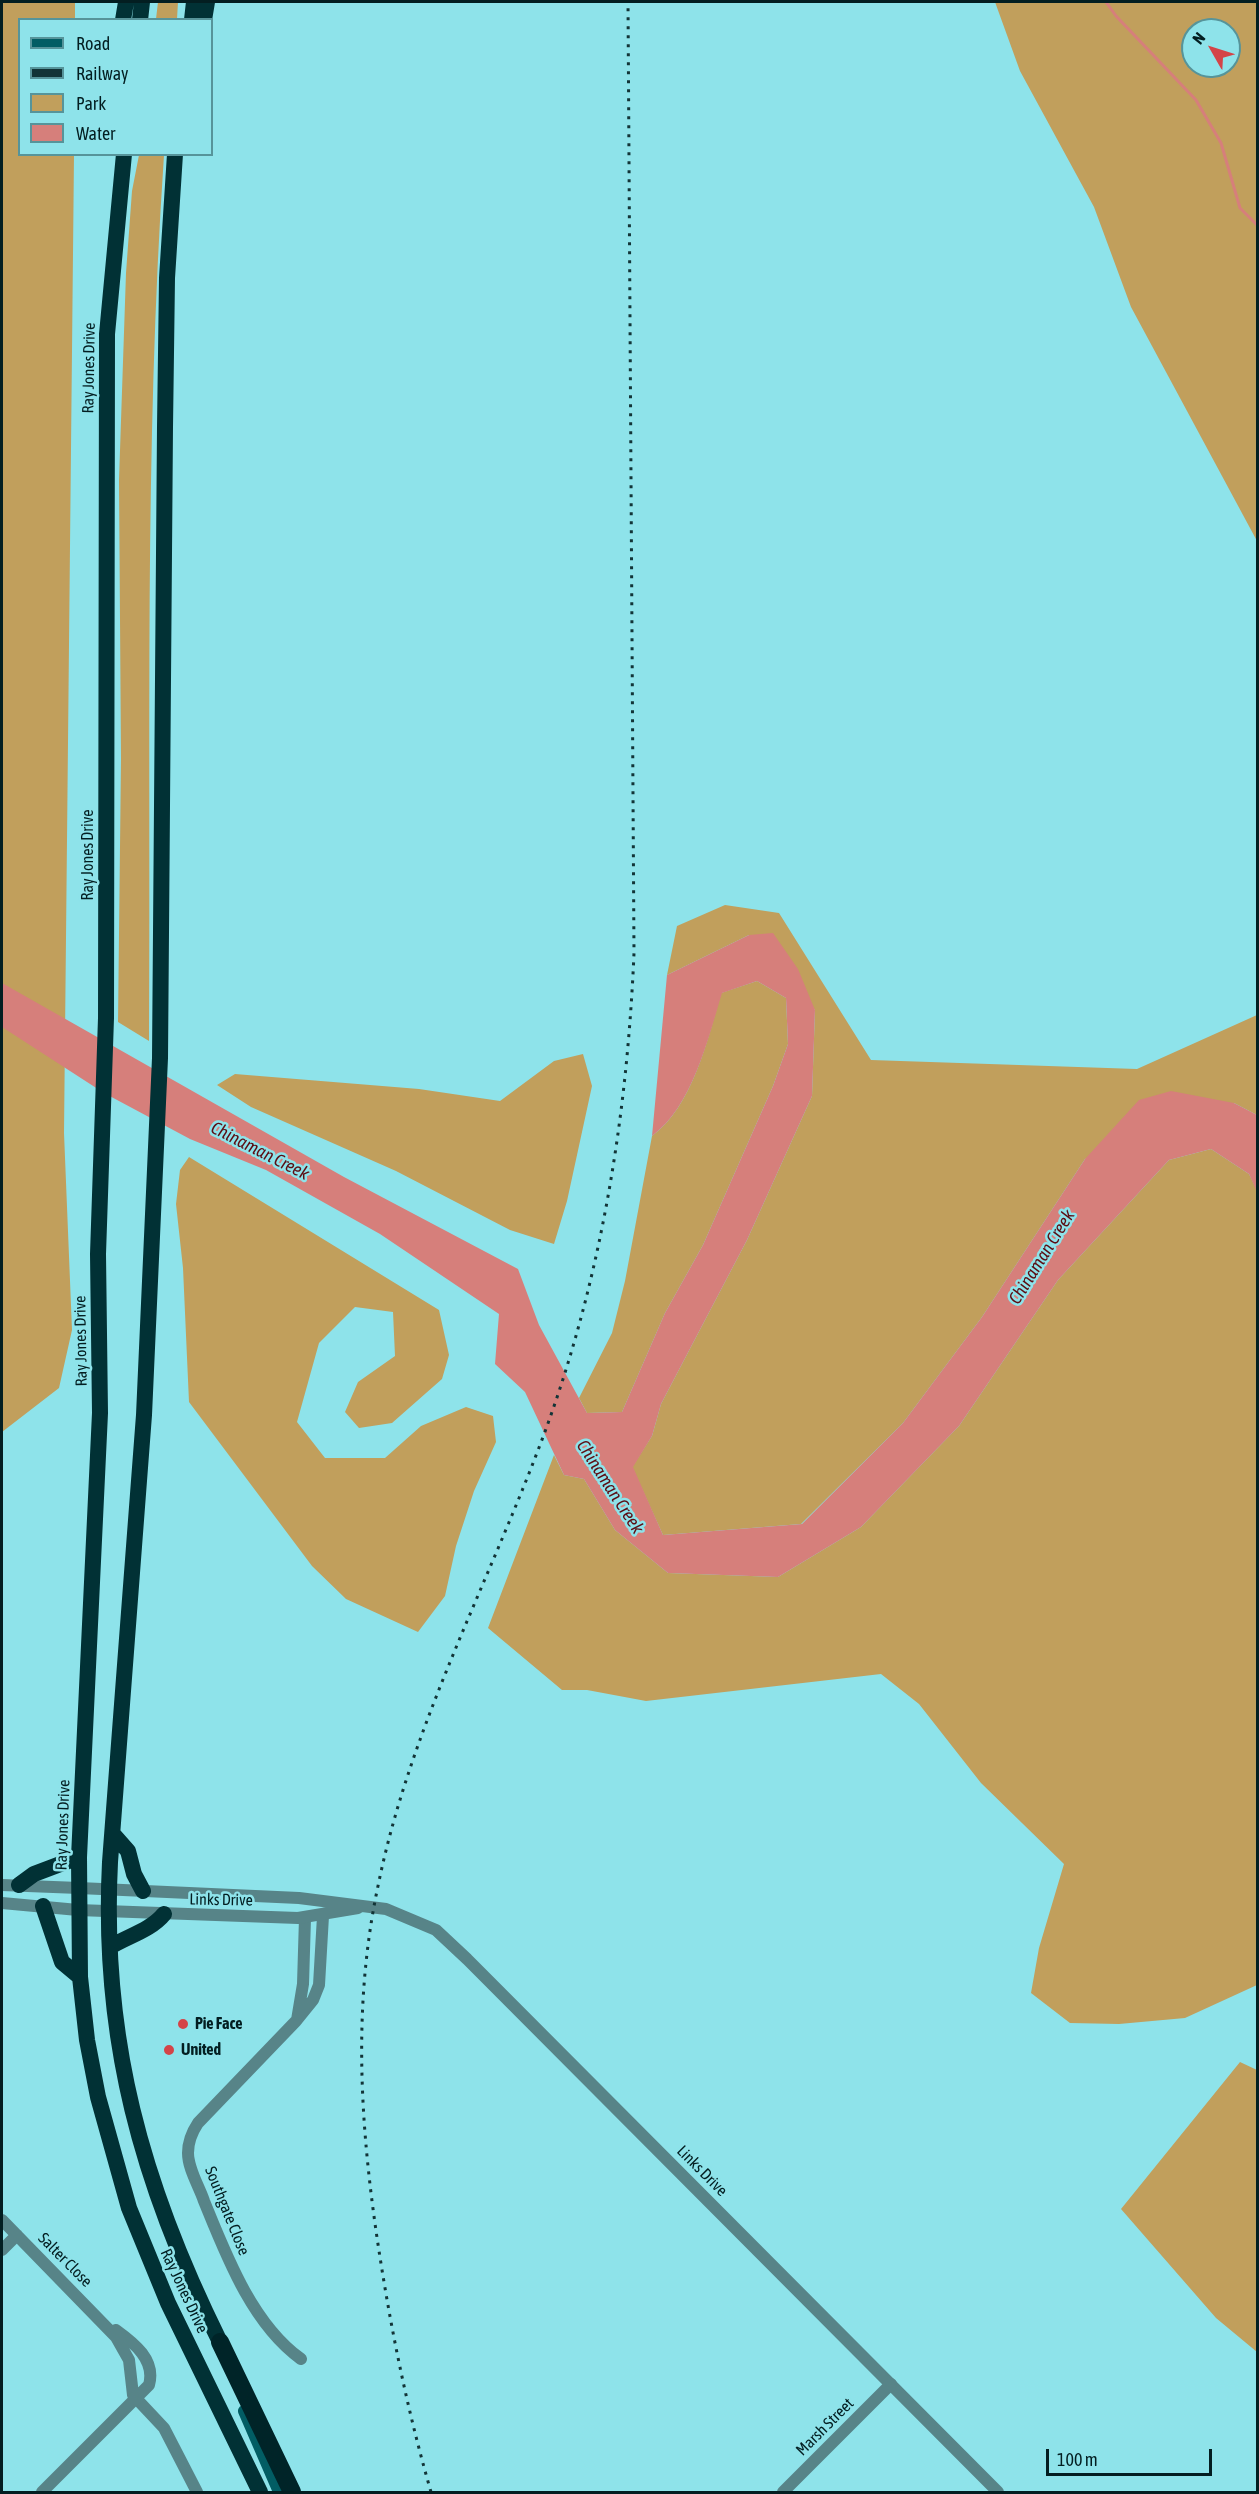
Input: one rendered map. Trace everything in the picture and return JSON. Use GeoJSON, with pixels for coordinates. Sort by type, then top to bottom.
{"type":"FeatureCollection","features":[{"type":"Feature","properties":{"kind":"highway"},"geometry":{"type":"LineString","coordinates":[[123,18],[126,2]]}},
{"type":"Feature","properties":{"kind":"highway"},"geometry":{"type":"LineString","coordinates":[[140,18],[142,2]]}},
{"type":"Feature","properties":{"kind":"highway"},"geometry":{"type":"LineString","coordinates":[[192,18],[194,2]]}},
{"type":"Feature","properties":{"kind":"highway"},"geometry":{"type":"LineString","coordinates":[[204,18],[207,2]]}},
{"type":"Feature","properties":{"kind":"highway","name":"Ray Jones Drive"},"geometry":{"type":"LineString","coordinates":[[122,156],[107,334],[106,1018],[98,1254],[100,1413],[79,1857],[80,1977],[87,2040],[98,2097],[129,2208],[163,2292],[260,2493]]}},
{"type":"Feature","properties":{"kind":"highway","name":"Ray Jones Drive"},"geometry":{"type":"LineString","coordinates":[[177,156],[172,175],[165,427],[160,1058],[156,1167],[143,1427],[109,1911],[110,1947],[123,2067],[147,2167],[179,2256],[220,2342]]}},
{"type":"Feature","properties":{"kind":"highway"},"geometry":{"type":"LineString","coordinates":[[113,1834],[128,1851],[134,1874],[143,1891]]}},
{"type":"Feature","properties":{"kind":"highway"},"geometry":{"type":"LineString","coordinates":[[19,1885],[34,1874],[79,1857]]}},
{"type":"Feature","properties":{"kind":"highway"},"geometry":{"type":"LineString","coordinates":[[43,1906],[62,1962],[80,1977]]}},
{"type":"Feature","properties":{"kind":"highway"},"geometry":{"type":"LineString","coordinates":[[110,1947],[132,1933],[156,1924],[164,1914]]}},
{"type":"Feature","properties":{"kind":"highway"},"geometry":{"type":"LineString","coordinates":[[220,2342],[292,2493]]}},
{"type":"Feature","properties":{"kind":"main road","name":"Ray Jones Drive"},"geometry":{"type":"LineString","coordinates":[[220,2342],[249,2422],[279,2493]]}},
{"type":"Feature","properties":{"kind":"street","name":"Links Drive"},"geometry":{"type":"LineString","coordinates":[[2,1885],[313,1900],[402,1914],[436,1930],[998,2493]]}},
{"type":"Feature","properties":{"kind":"street"},"geometry":{"type":"LineString","coordinates":[[313,1900],[323,1916]]}},
{"type":"Feature","properties":{"kind":"street"},"geometry":{"type":"LineString","coordinates":[[296,2021],[303,1984],[305,1918],[313,1900]]}},
{"type":"Feature","properties":{"kind":"street","name":"Links Drive"},"geometry":{"type":"LineString","coordinates":[[2,1903],[78,1910],[305,1918],[362,1906]]}},
{"type":"Feature","properties":{"kind":"street","name":"Southgate Close"},"geometry":{"type":"LineString","coordinates":[[301,2359],[280,2341],[230,2265],[192,2169],[188,2152],[191,2137],[198,2124],[296,2021],[317,1992],[323,1916]]}},
{"type":"Feature","properties":{"kind":"street","name":"Salter Close"},"geometry":{"type":"LineString","coordinates":[[2,2220],[105,2323],[132,2343],[148,2364],[149,2385],[42,2493]]}},
{"type":"Feature","properties":{"kind":"street"},"geometry":{"type":"LineString","coordinates":[[2,2250],[16,2235]]}},
{"type":"Feature","properties":{"kind":"street","name":"Salter Close"},"geometry":{"type":"LineString","coordinates":[[105,2323],[129,2360],[132,2390],[136,2399]]}},
{"type":"Feature","properties":{"kind":"street","name":"Marsh Street"},"geometry":{"type":"LineString","coordinates":[[783,2493],[891,2384]]}},
{"type":"Feature","properties":{"kind":"street"},"geometry":{"type":"LineString","coordinates":[[136,2399],[164,2428],[197,2493]]}},
{"type":"Feature","properties":{"kind":"green space"},"geometry":{"type":"Polygon","coordinates":[[[2,2],[75,2],[75,18],[18,18],[18,156],[74,156],[64,1133],[72,1330],[59,1388],[2,1432],[2,2]]]}},
{"type":"Feature","properties":{"kind":"green space"},"geometry":{"type":"Polygon","coordinates":[[[158,2],[178,2],[177,18],[156,18],[158,2]]]}},
{"type":"Feature","properties":{"kind":"green space"},"geometry":{"type":"Polygon","coordinates":[[[995,2],[1257,2],[1257,541],[1131,307],[1094,207],[1020,71],[995,2]]]}},
{"type":"Feature","properties":{"kind":"green space"},"geometry":{"type":"Polygon","coordinates":[[[139,156],[164,156],[151,486],[149,1041],[118,1022],[121,759],[119,480],[126,273],[132,191],[139,156]]]}},
{"type":"Feature","properties":{"kind":"green space"},"geometry":{"type":"Polygon","coordinates":[[[725,905],[779,913],[871,1060],[1137,1069],[1257,1015],[1257,1115],[1234,1103],[1085,1159],[982,1317],[903,1423],[801,1524],[663,1535],[632,1467],[652,1436],[661,1404],[747,1240],[812,1096],[815,1010],[749,935],[667,975],[677,926],[725,905]]]}},
{"type":"Feature","properties":{"kind":"green space"},"geometry":{"type":"Polygon","coordinates":[[[757,981],[786,998],[788,1044],[773,1086],[703,1245],[665,1313],[622,1412],[587,1413],[579,1398],[612,1333],[625,1281],[652,1136],[678,1108],[688,1090],[704,1051],[721,993],[757,981]]]}},
{"type":"Feature","properties":{"kind":"green space"},"geometry":{"type":"Polygon","coordinates":[[[583,1054],[592,1086],[567,1201],[554,1244],[510,1230],[396,1171],[251,1107],[217,1085],[235,1074],[419,1089],[500,1101],[554,1061],[583,1054]]]}},
{"type":"Feature","properties":{"kind":"green space"},"geometry":{"type":"Polygon","coordinates":[[[1211,1149],[1249,1174],[1258,1192],[1257,1985],[1185,2018],[1119,2024],[1070,2023],[1031,1993],[1039,1948],[1064,1864],[981,1783],[919,1704],[881,1674],[646,1701],[587,1690],[562,1690],[488,1628],[554,1455],[564,1475],[584,1479],[615,1530],[668,1573],[778,1577],[861,1527],[959,1426],[1058,1280],[1169,1160],[1211,1149]]]}},
{"type":"Feature","properties":{"kind":"green space"},"geometry":{"type":"Polygon","coordinates":[[[189,1157],[439,1310],[449,1355],[442,1379],[392,1423],[359,1428],[345,1412],[358,1382],[395,1356],[393,1312],[355,1307],[319,1343],[297,1422],[325,1458],[385,1458],[421,1426],[466,1407],[493,1416],[496,1442],[474,1491],[456,1546],[445,1596],[418,1632],[346,1599],[312,1566],[189,1402],[183,1268],[176,1204],[180,1170],[189,1157]]]}},
{"type":"Feature","properties":{"kind":"green space"},"geometry":{"type":"Polygon","coordinates":[[[1240,2062],[1257,2070],[1257,2352],[1216,2318],[1121,2209],[1240,2062]]]}},
{"type":"Feature","properties":{"kind":"water","name":"Chinaman Creek"},"geometry":{"type":"Polygon","coordinates":[[[773,933],[798,969],[815,1010],[812,1096],[747,1240],[661,1404],[652,1436],[633,1467],[663,1535],[802,1524],[903,1423],[982,1317],[1085,1159],[1139,1100],[1171,1091],[1234,1103],[1257,1115],[1257,1192],[1249,1174],[1211,1149],[1169,1160],[1058,1280],[959,1426],[861,1527],[778,1577],[668,1573],[615,1530],[584,1479],[564,1475],[525,1392],[495,1364],[499,1314],[380,1234],[266,1170],[190,1139],[104,1093],[2,1027],[2,983],[344,1177],[518,1269],[539,1325],[587,1413],[622,1412],[665,1313],[703,1245],[773,1086],[788,1044],[786,998],[757,981],[722,993],[697,1071],[688,1090],[678,1108],[652,1136],[667,975],[749,935],[773,933]]]}},
{"type":"Feature","properties":{"kind":"waterway"},"geometry":{"type":"LineString","coordinates":[[1106,2],[1116,16],[1196,100],[1221,143],[1240,208],[1258,226]]}},
{"type":"Feature","properties":{"kind":"railway"},"geometry":{"type":"LineString","coordinates":[[431,2492],[399,2362],[376,2232],[362,2084],[364,1985],[369,1936],[378,1886],[409,1770],[452,1658],[521,1493],[563,1378],[581,1319],[595,1259],[608,1198],[617,1138],[625,1076],[634,953],[628,2]]}},
{"type":"Feature","properties":{"kind":"place","name":"Pie Face"},"geometry":{"type":"Point","coordinates":[183,2024]}},
{"type":"Feature","properties":{"kind":"place","name":"United"},"geometry":{"type":"Point","coordinates":[169,2050]}}]}
